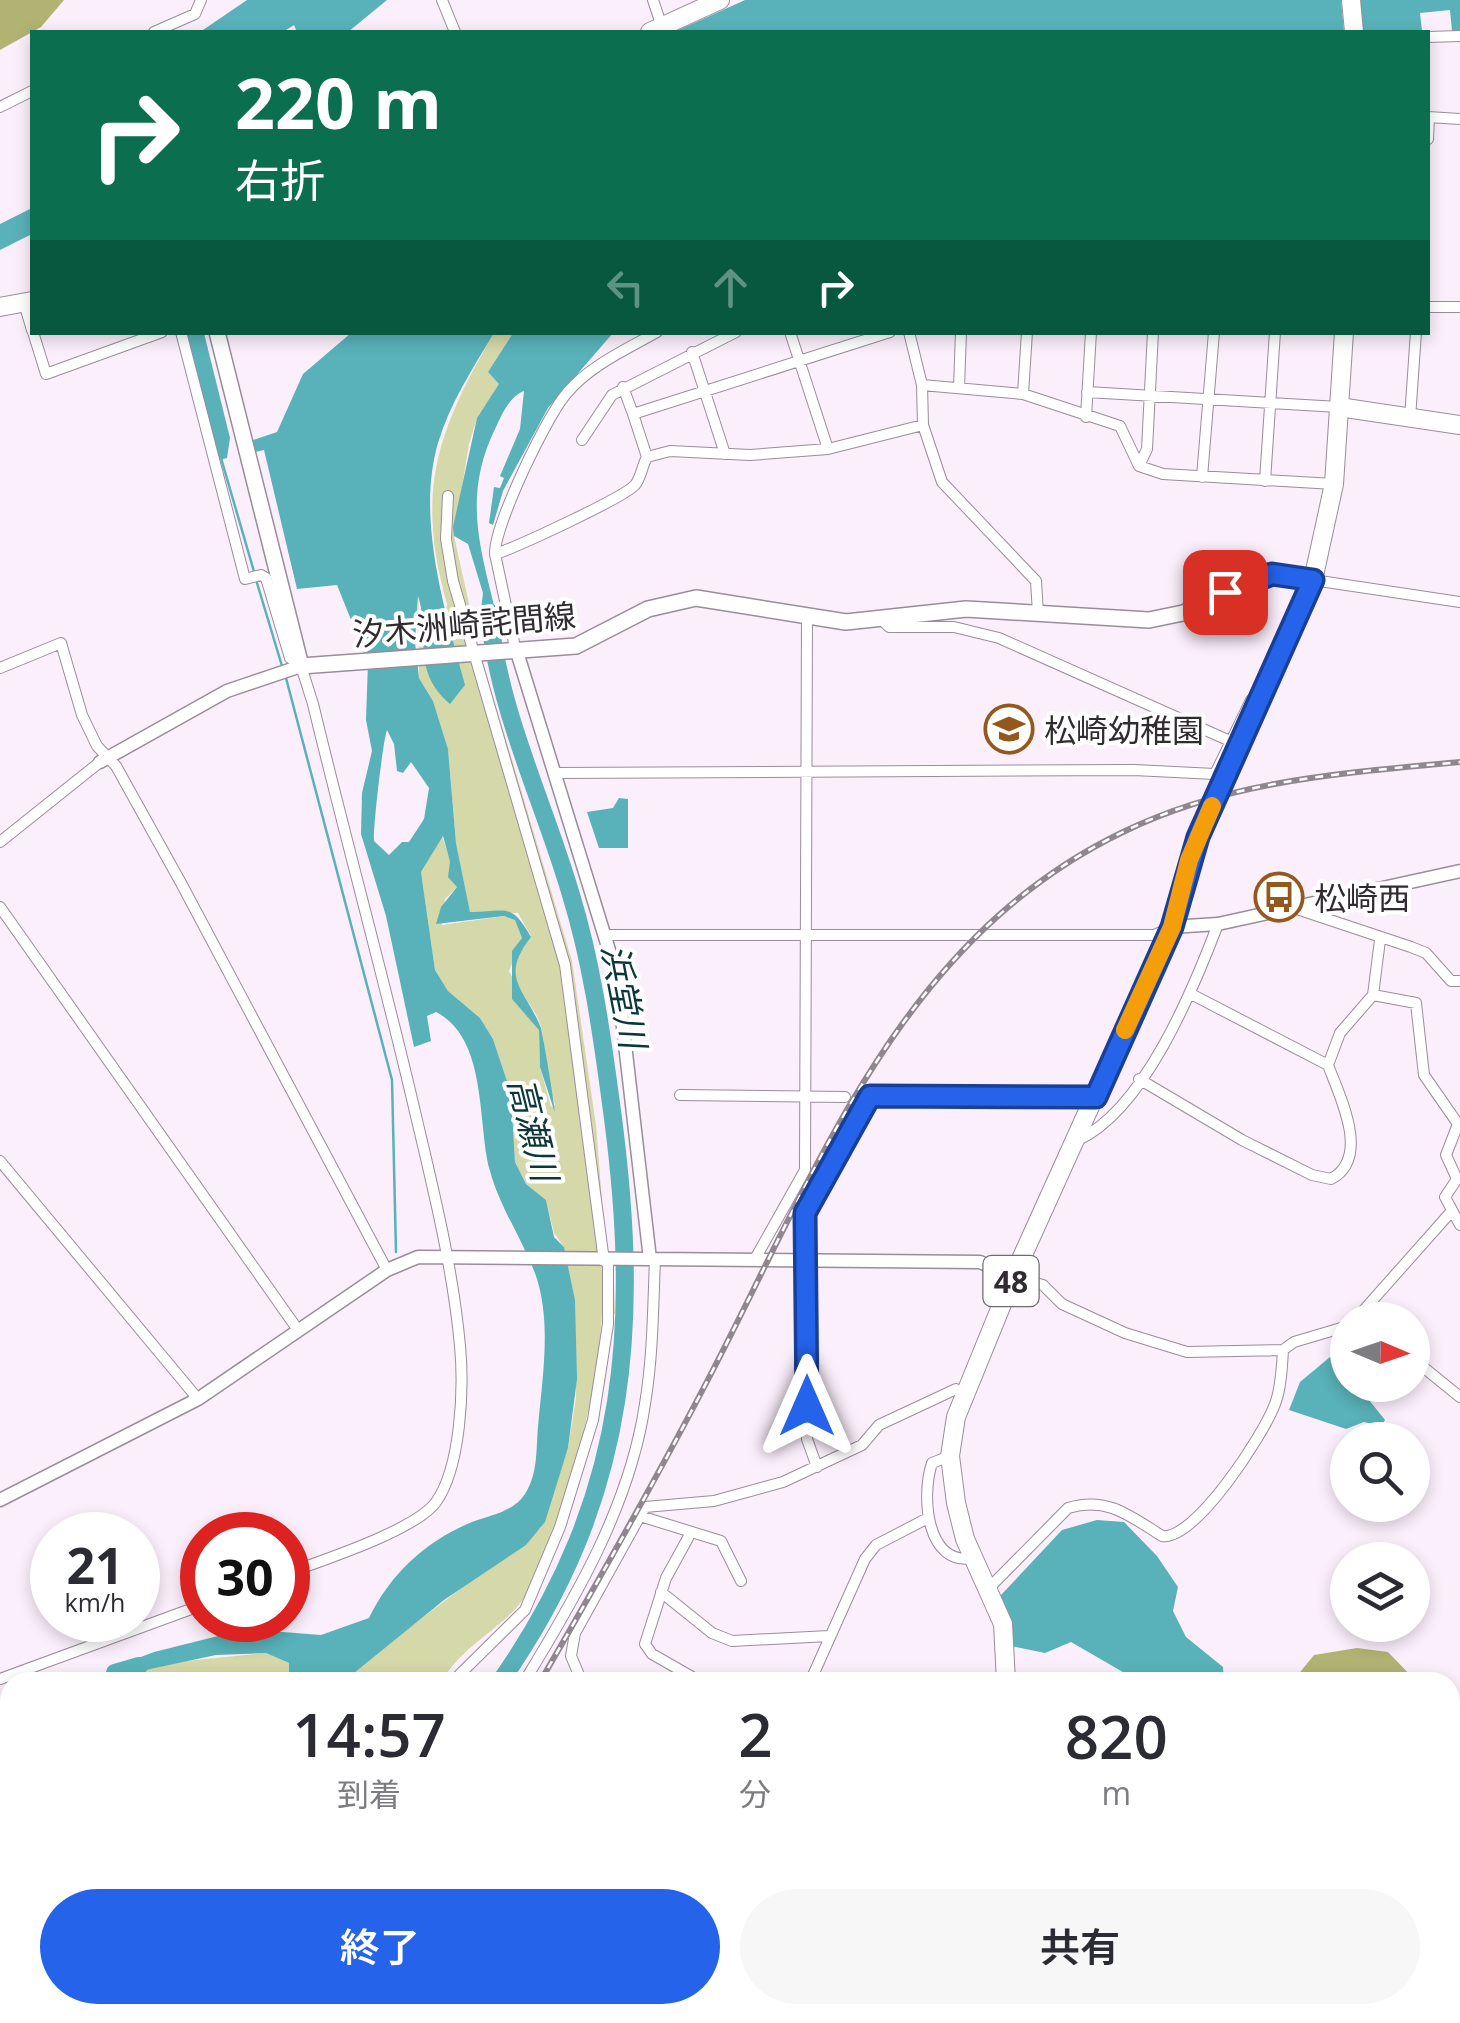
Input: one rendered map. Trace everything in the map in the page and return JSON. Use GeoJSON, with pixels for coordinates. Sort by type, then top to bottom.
{"type":"FeatureCollection","features":[{"type":"Feature","properties":{"kind":"main road"},"geometry":{"type":"LineString","coordinates":[[656,30],[698,5],[720,0]]}},
{"type":"Feature","properties":{"kind":"main road"},"geometry":{"type":"LineString","coordinates":[[1351,0],[1354,30]]}},
{"type":"Feature","properties":{"kind":"main road"},"geometry":{"type":"LineString","coordinates":[[0,307],[28,302]]}},
{"type":"Feature","properties":{"kind":"main road"},"geometry":{"type":"LineString","coordinates":[[1344,335],[1339,408],[1460,425]]}},
{"type":"Feature","properties":{"kind":"main road"},"geometry":{"type":"LineString","coordinates":[[222,336],[294,668]]}},
{"type":"Feature","properties":{"kind":"main road","name":"48"},"geometry":{"type":"LineString","coordinates":[[1006,1672],[1004,1624],[974,1558],[956,1503],[950,1456],[965,1394],[1013,1277],[1172,927],[1198,837],[1313,580],[1334,484],[1339,408]]}},
{"type":"Feature","properties":{"kind":"main road","name":"汐木洲崎詫間線"},"geometry":{"type":"LineString","coordinates":[[294,668],[516,652],[590,642],[648,610],[696,598],[757,604],[808,618],[881,619],[966,609],[1149,620],[1182,613],[1272,574],[1313,580]]}},
{"type":"Feature","properties":{"kind":"street"},"geometry":{"type":"LineString","coordinates":[[159,30],[196,14],[201,0]]}},
{"type":"Feature","properties":{"kind":"street"},"geometry":{"type":"LineString","coordinates":[[442,0],[455,30]]}},
{"type":"Feature","properties":{"kind":"street"},"geometry":{"type":"LineString","coordinates":[[653,0],[656,30]]}},
{"type":"Feature","properties":{"kind":"street"},"geometry":{"type":"LineString","coordinates":[[1430,37],[1460,36]]}},
{"type":"Feature","properties":{"kind":"street"},"geometry":{"type":"LineString","coordinates":[[0,107],[30,93]]}},
{"type":"Feature","properties":{"kind":"street"},"geometry":{"type":"LineString","coordinates":[[1430,118],[1460,119]]}},
{"type":"Feature","properties":{"kind":"street"},"geometry":{"type":"LineString","coordinates":[[1430,307],[1460,307]]}},
{"type":"Feature","properties":{"kind":"street"},"geometry":{"type":"LineString","coordinates":[[34,335],[46,374],[154,335]]}},
{"type":"Feature","properties":{"kind":"street"},"geometry":{"type":"LineString","coordinates":[[182,335],[245,579],[262,575],[270,587],[407,1078],[448,1260],[461,1361],[458,1430],[448,1479],[436,1503],[418,1519],[310,1564]]}},
{"type":"Feature","properties":{"kind":"street"},"geometry":{"type":"LineString","coordinates":[[530,1672],[596,1554],[629,1469],[646,1404],[652,1259],[625,1028],[608,935],[516,652],[495,554],[502,519],[566,393],[591,372],[652,335]]}},
{"type":"Feature","properties":{"kind":"street"},"geometry":{"type":"LineString","coordinates":[[582,440],[600,408],[624,388],[729,335]]}},
{"type":"Feature","properties":{"kind":"street"},"geometry":{"type":"LineString","coordinates":[[791,335],[828,449]]}},
{"type":"Feature","properties":{"kind":"street"},"geometry":{"type":"LineString","coordinates":[[633,414],[880,335]]}},
{"type":"Feature","properties":{"kind":"street"},"geometry":{"type":"LineString","coordinates":[[911,335],[922,385],[923,425],[942,482],[1036,581],[1038,613]]}},
{"type":"Feature","properties":{"kind":"street"},"geometry":{"type":"LineString","coordinates":[[959,388],[961,335]]}},
{"type":"Feature","properties":{"kind":"street"},"geometry":{"type":"LineString","coordinates":[[1023,394],[1027,335]]}},
{"type":"Feature","properties":{"kind":"street"},"geometry":{"type":"LineString","coordinates":[[1086,417],[1091,335]]}},
{"type":"Feature","properties":{"kind":"street"},"geometry":{"type":"LineString","coordinates":[[1139,466],[1147,450],[1153,335]]}},
{"type":"Feature","properties":{"kind":"street"},"geometry":{"type":"LineString","coordinates":[[1202,477],[1214,335]]}},
{"type":"Feature","properties":{"kind":"street"},"geometry":{"type":"LineString","coordinates":[[1265,481],[1275,335]]}},
{"type":"Feature","properties":{"kind":"street"},"geometry":{"type":"LineString","coordinates":[[1410,418],[1416,335]]}},
{"type":"Feature","properties":{"kind":"street"},"geometry":{"type":"LineString","coordinates":[[692,352],[725,454]]}},
{"type":"Feature","properties":{"kind":"street"},"geometry":{"type":"LineString","coordinates":[[922,385],[1023,394],[1120,426],[1139,466],[1163,474],[1334,484]]}},
{"type":"Feature","properties":{"kind":"street"},"geometry":{"type":"LineString","coordinates":[[495,554],[624,494],[635,485],[648,457],[624,388]]}},
{"type":"Feature","properties":{"kind":"street"},"geometry":{"type":"LineString","coordinates":[[1087,392],[1339,408]]}},
{"type":"Feature","properties":{"kind":"street"},"geometry":{"type":"LineString","coordinates":[[648,457],[670,451],[725,454],[828,449],[923,425]]}},
{"type":"Feature","properties":{"kind":"street"},"geometry":{"type":"LineString","coordinates":[[448,496],[449,563],[565,965],[606,1260],[608,1324],[593,1420],[560,1527],[524,1610],[462,1672]]}},
{"type":"Feature","properties":{"kind":"street"},"geometry":{"type":"LineString","coordinates":[[1313,580],[1460,602]]}},
{"type":"Feature","properties":{"kind":"street"},"geometry":{"type":"LineString","coordinates":[[755,1260],[805,1170],[808,618]]}},
{"type":"Feature","properties":{"kind":"street"},"geometry":{"type":"LineString","coordinates":[[881,619],[889,626],[954,628],[999,638],[1230,741]]}},
{"type":"Feature","properties":{"kind":"street"},"geometry":{"type":"LineString","coordinates":[[0,668],[62,643],[82,715],[104,760],[181,883],[387,1270]]}},
{"type":"Feature","properties":{"kind":"street"},"geometry":{"type":"LineString","coordinates":[[0,842],[104,760],[227,691],[294,668]]}},
{"type":"Feature","properties":{"kind":"street"},"geometry":{"type":"LineString","coordinates":[[554,773],[1216,774],[1253,697],[1274,671]]}},
{"type":"Feature","properties":{"kind":"street"},"geometry":{"type":"LineString","coordinates":[[608,935],[1154,935],[1172,927],[1218,924],[1460,872]]}},
{"type":"Feature","properties":{"kind":"street"},"geometry":{"type":"LineString","coordinates":[[1289,906],[1426,954],[1452,981],[1460,981]]}},
{"type":"Feature","properties":{"kind":"street"},"geometry":{"type":"LineString","coordinates":[[0,907],[298,1330]]}},
{"type":"Feature","properties":{"kind":"street"},"geometry":{"type":"LineString","coordinates":[[1076,1140],[1103,1128],[1140,1079],[1191,994],[1218,924]]}},
{"type":"Feature","properties":{"kind":"street"},"geometry":{"type":"LineString","coordinates":[[1328,1065],[1352,1016],[1374,994],[1380,940]]}},
{"type":"Feature","properties":{"kind":"street"},"geometry":{"type":"LineString","coordinates":[[1140,1079],[1256,1148],[1330,1179],[1344,1172],[1350,1147],[1349,1122],[1328,1065],[1191,994]]}},
{"type":"Feature","properties":{"kind":"street"},"geometry":{"type":"LineString","coordinates":[[1374,994],[1416,1003],[1424,1074],[1458,1124],[1446,1150],[1457,1178],[1445,1197],[1450,1213],[1460,1225]]}},
{"type":"Feature","properties":{"kind":"street"},"geometry":{"type":"LineString","coordinates":[[680,1095],[846,1097]]}},
{"type":"Feature","properties":{"kind":"street"},"geometry":{"type":"LineString","coordinates":[[817,1466],[807,1439],[805,1213],[870,1096],[1096,1097]]}},
{"type":"Feature","properties":{"kind":"street"},"geometry":{"type":"LineString","coordinates":[[0,1160],[198,1399]]}},
{"type":"Feature","properties":{"kind":"street"},"geometry":{"type":"LineString","coordinates":[[1375,1302],[1450,1213]]}},
{"type":"Feature","properties":{"kind":"street"},"geometry":{"type":"LineString","coordinates":[[1,1497],[198,1399],[387,1270],[418,1257],[980,1262],[1043,1285],[1062,1304],[1125,1333],[1187,1352],[1282,1350],[1294,1342],[1330,1331]]}},
{"type":"Feature","properties":{"kind":"street"},"geometry":{"type":"LineString","coordinates":[[990,1586],[1068,1508],[1084,1503],[1112,1505],[1162,1536],[1182,1530],[1234,1474],[1266,1425],[1277,1400],[1282,1350]]}},
{"type":"Feature","properties":{"kind":"street"},"geometry":{"type":"LineString","coordinates":[[1430,1373],[1460,1397]]}},
{"type":"Feature","properties":{"kind":"street"},"geometry":{"type":"LineString","coordinates":[[578,1672],[571,1656],[575,1634],[646,1507],[714,1500],[784,1482],[862,1445],[879,1425],[956,1389],[965,1394]]}},
{"type":"Feature","properties":{"kind":"street"},"geometry":{"type":"LineString","coordinates":[[950,1456],[932,1464],[924,1486],[928,1518],[948,1555],[960,1561],[974,1558]]}},
{"type":"Feature","properties":{"kind":"street"},"geometry":{"type":"LineString","coordinates":[[640,1516],[721,1541],[742,1581]]}},
{"type":"Feature","properties":{"kind":"street"},"geometry":{"type":"LineString","coordinates":[[814,1672],[864,1559],[876,1545],[928,1518]]}},
{"type":"Feature","properties":{"kind":"street"},"geometry":{"type":"LineString","coordinates":[[685,1672],[647,1649],[647,1633],[661,1592],[688,1538]]}},
{"type":"Feature","properties":{"kind":"street"},"geometry":{"type":"LineString","coordinates":[[661,1592],[712,1633],[732,1641],[829,1636]]}},
{"type":"Feature","properties":{"kind":"street"},"geometry":{"type":"LineString","coordinates":[[19,1672],[180,1612]]}},
{"type":"Feature","properties":{"kind":"green space"},"geometry":{"type":"Polygon","coordinates":[[[0,0],[64,0],[41,27],[0,50],[0,0]]]}},
{"type":"Feature","properties":{"kind":"green space"},"geometry":{"type":"Polygon","coordinates":[[[493,335],[512,335],[488,372],[500,384],[477,418],[469,444],[454,536],[479,649],[572,961],[596,1125],[606,1252],[613,1254],[615,1314],[602,1315],[595,1373],[577,1457],[541,1563],[522,1601],[448,1672],[350,1672],[541,1528],[568,1448],[576,1398],[575,1301],[564,1247],[554,1233],[546,1200],[526,1184],[515,1162],[511,1093],[493,1039],[480,1018],[448,991],[435,970],[421,872],[442,836],[458,886],[445,899],[442,925],[504,916],[515,919],[522,938],[509,971],[539,1030],[540,1067],[551,1107],[555,1105],[539,1022],[515,980],[520,954],[531,936],[518,913],[470,913],[456,843],[448,749],[433,701],[419,678],[418,592],[420,631],[446,613],[447,604],[433,528],[437,463],[474,368],[493,335]]]}},
{"type":"Feature","properties":{"kind":"green space"},"geometry":{"type":"Polygon","coordinates":[[[1357,1648],[1388,1652],[1407,1672],[1300,1672],[1314,1655],[1357,1648]]]}},
{"type":"Feature","properties":{"kind":"green space"},"geometry":{"type":"Polygon","coordinates":[[[266,1653],[289,1663],[289,1672],[131,1672],[156,1664],[266,1653]]]}},
{"type":"Feature","properties":{"kind":"water"},"geometry":{"type":"Polygon","coordinates":[[[247,0],[387,0],[350,30],[296,30],[294,25],[286,30],[203,30],[247,0]]]}},
{"type":"Feature","properties":{"kind":"water"},"geometry":{"type":"Polygon","coordinates":[[[745,0],[1341,0],[1344,30],[678,30],[745,0]]]}},
{"type":"Feature","properties":{"kind":"water"},"geometry":{"type":"Polygon","coordinates":[[[1358,0],[1460,0],[1460,32],[1452,31],[1450,10],[1420,13],[1422,30],[1361,30],[1358,0]]]}},
{"type":"Feature","properties":{"kind":"water"},"geometry":{"type":"Polygon","coordinates":[[[30,209],[30,235],[0,250],[0,224],[30,209]]]}},
{"type":"Feature","properties":{"kind":"water"},"geometry":{"type":"Polygon","coordinates":[[[186,335],[204,335],[230,438],[227,458],[216,461],[186,335]]]}},
{"type":"Feature","properties":{"kind":"water"},"geometry":{"type":"Polygon","coordinates":[[[349,335],[493,335],[449,414],[432,472],[430,502],[436,565],[465,685],[450,704],[430,678],[426,665],[418,596],[415,642],[419,678],[433,701],[448,749],[456,843],[470,912],[512,913],[531,937],[521,951],[516,974],[541,1028],[555,1113],[540,1067],[539,1030],[512,999],[512,951],[522,938],[515,920],[504,916],[436,924],[441,907],[457,887],[448,877],[450,862],[443,836],[421,872],[435,970],[448,991],[480,1018],[493,1039],[511,1093],[515,1162],[526,1184],[546,1200],[554,1237],[564,1247],[575,1300],[577,1379],[568,1448],[545,1522],[526,1545],[444,1600],[355,1672],[289,1672],[289,1663],[266,1653],[216,1655],[120,1672],[117,1666],[194,1642],[310,1642],[310,1634],[321,1635],[369,1618],[399,1573],[425,1549],[455,1530],[520,1500],[536,1462],[545,1332],[536,1276],[490,1171],[478,1084],[465,1041],[436,1012],[427,1016],[431,1041],[414,1047],[386,916],[361,834],[362,793],[372,751],[366,720],[368,662],[337,585],[297,589],[264,450],[250,453],[247,442],[277,432],[303,374],[349,335]],[[387,730],[374,841],[389,855],[402,842],[409,842],[424,819],[429,788],[411,762],[403,773],[397,771],[394,744],[387,730]]]}},
{"type":"Feature","properties":{"kind":"water"},"geometry":{"type":"Polygon","coordinates":[[[512,335],[611,335],[548,408],[503,491],[493,525],[489,523],[494,487],[500,488],[504,478],[500,476],[520,429],[524,391],[511,401],[496,427],[485,454],[477,505],[482,553],[500,631],[478,634],[483,593],[468,544],[454,536],[453,527],[477,418],[499,384],[488,372],[512,335]]]}},
{"type":"Feature","properties":{"kind":"water"},"geometry":{"type":"Polygon","coordinates":[[[619,798],[628,799],[628,848],[599,848],[587,812],[613,808],[619,798]]]}},
{"type":"Feature","properties":{"kind":"water"},"geometry":{"type":"Polygon","coordinates":[[[1330,1357],[1330,1402],[1371,1402],[1385,1420],[1330,1424],[1289,1410],[1300,1382],[1330,1357]]]}},
{"type":"Feature","properties":{"kind":"water"},"geometry":{"type":"Polygon","coordinates":[[[1097,1520],[1124,1522],[1157,1556],[1178,1587],[1173,1611],[1186,1637],[1223,1667],[1223,1672],[1123,1672],[1071,1642],[1045,1653],[1011,1646],[1001,1595],[1062,1530],[1097,1520]]]}},
{"type":"Feature","properties":{"kind":"waterway"},"geometry":{"type":"LineString","coordinates":[[221,458],[255,575]]}},
{"type":"Feature","properties":{"kind":"waterway"},"geometry":{"type":"LineString","coordinates":[[257,583],[282,666]]}},
{"type":"Feature","properties":{"kind":"waterway","name":"浜堂川"},"geometry":{"type":"LineString","coordinates":[[489,612],[512,721],[560,860],[590,969],[620,1177],[624,1254],[624,1329],[616,1401],[601,1472],[577,1542],[544,1612],[506,1672]]}},
{"type":"Feature","properties":{"kind":"waterway"},"geometry":{"type":"LineString","coordinates":[[286,678],[392,1080],[396,1252]]}},
{"type":"Feature","properties":{"kind":"waterway","name":"高瀬川"},"geometry":{"type":"LineString","coordinates":[[118,1672],[139,1666]]}},
{"type":"Feature","properties":{"kind":"railway"},"geometry":{"type":"LineString","coordinates":[[546,1672],[673,1446],[832,1136],[876,1063],[925,994],[981,932],[1047,877],[1123,832],[1163,815],[1204,801],[1288,782],[1460,762]]}},
{"type":"Feature","properties":{"kind":"slow traffic"},"geometry":{"type":"LineString","coordinates":[[1125,1030],[1172,927],[1189,860],[1212,806]]}},
{"type":"Feature","properties":{"kind":"place","name":"松崎幼稚園"},"geometry":{"type":"Point","coordinates":[1009,729]}},
{"type":"Feature","properties":{"kind":"place","name":"松崎西"},"geometry":{"type":"Point","coordinates":[1279,897]}},
{"type":"Feature","properties":{"kind":"route"},"geometry":{"type":"LineString","coordinates":[[807,1406],[805,1213],[870,1096],[1096,1097],[1172,927],[1198,837],[1313,580],[1272,574],[1225,592]]}}]}
